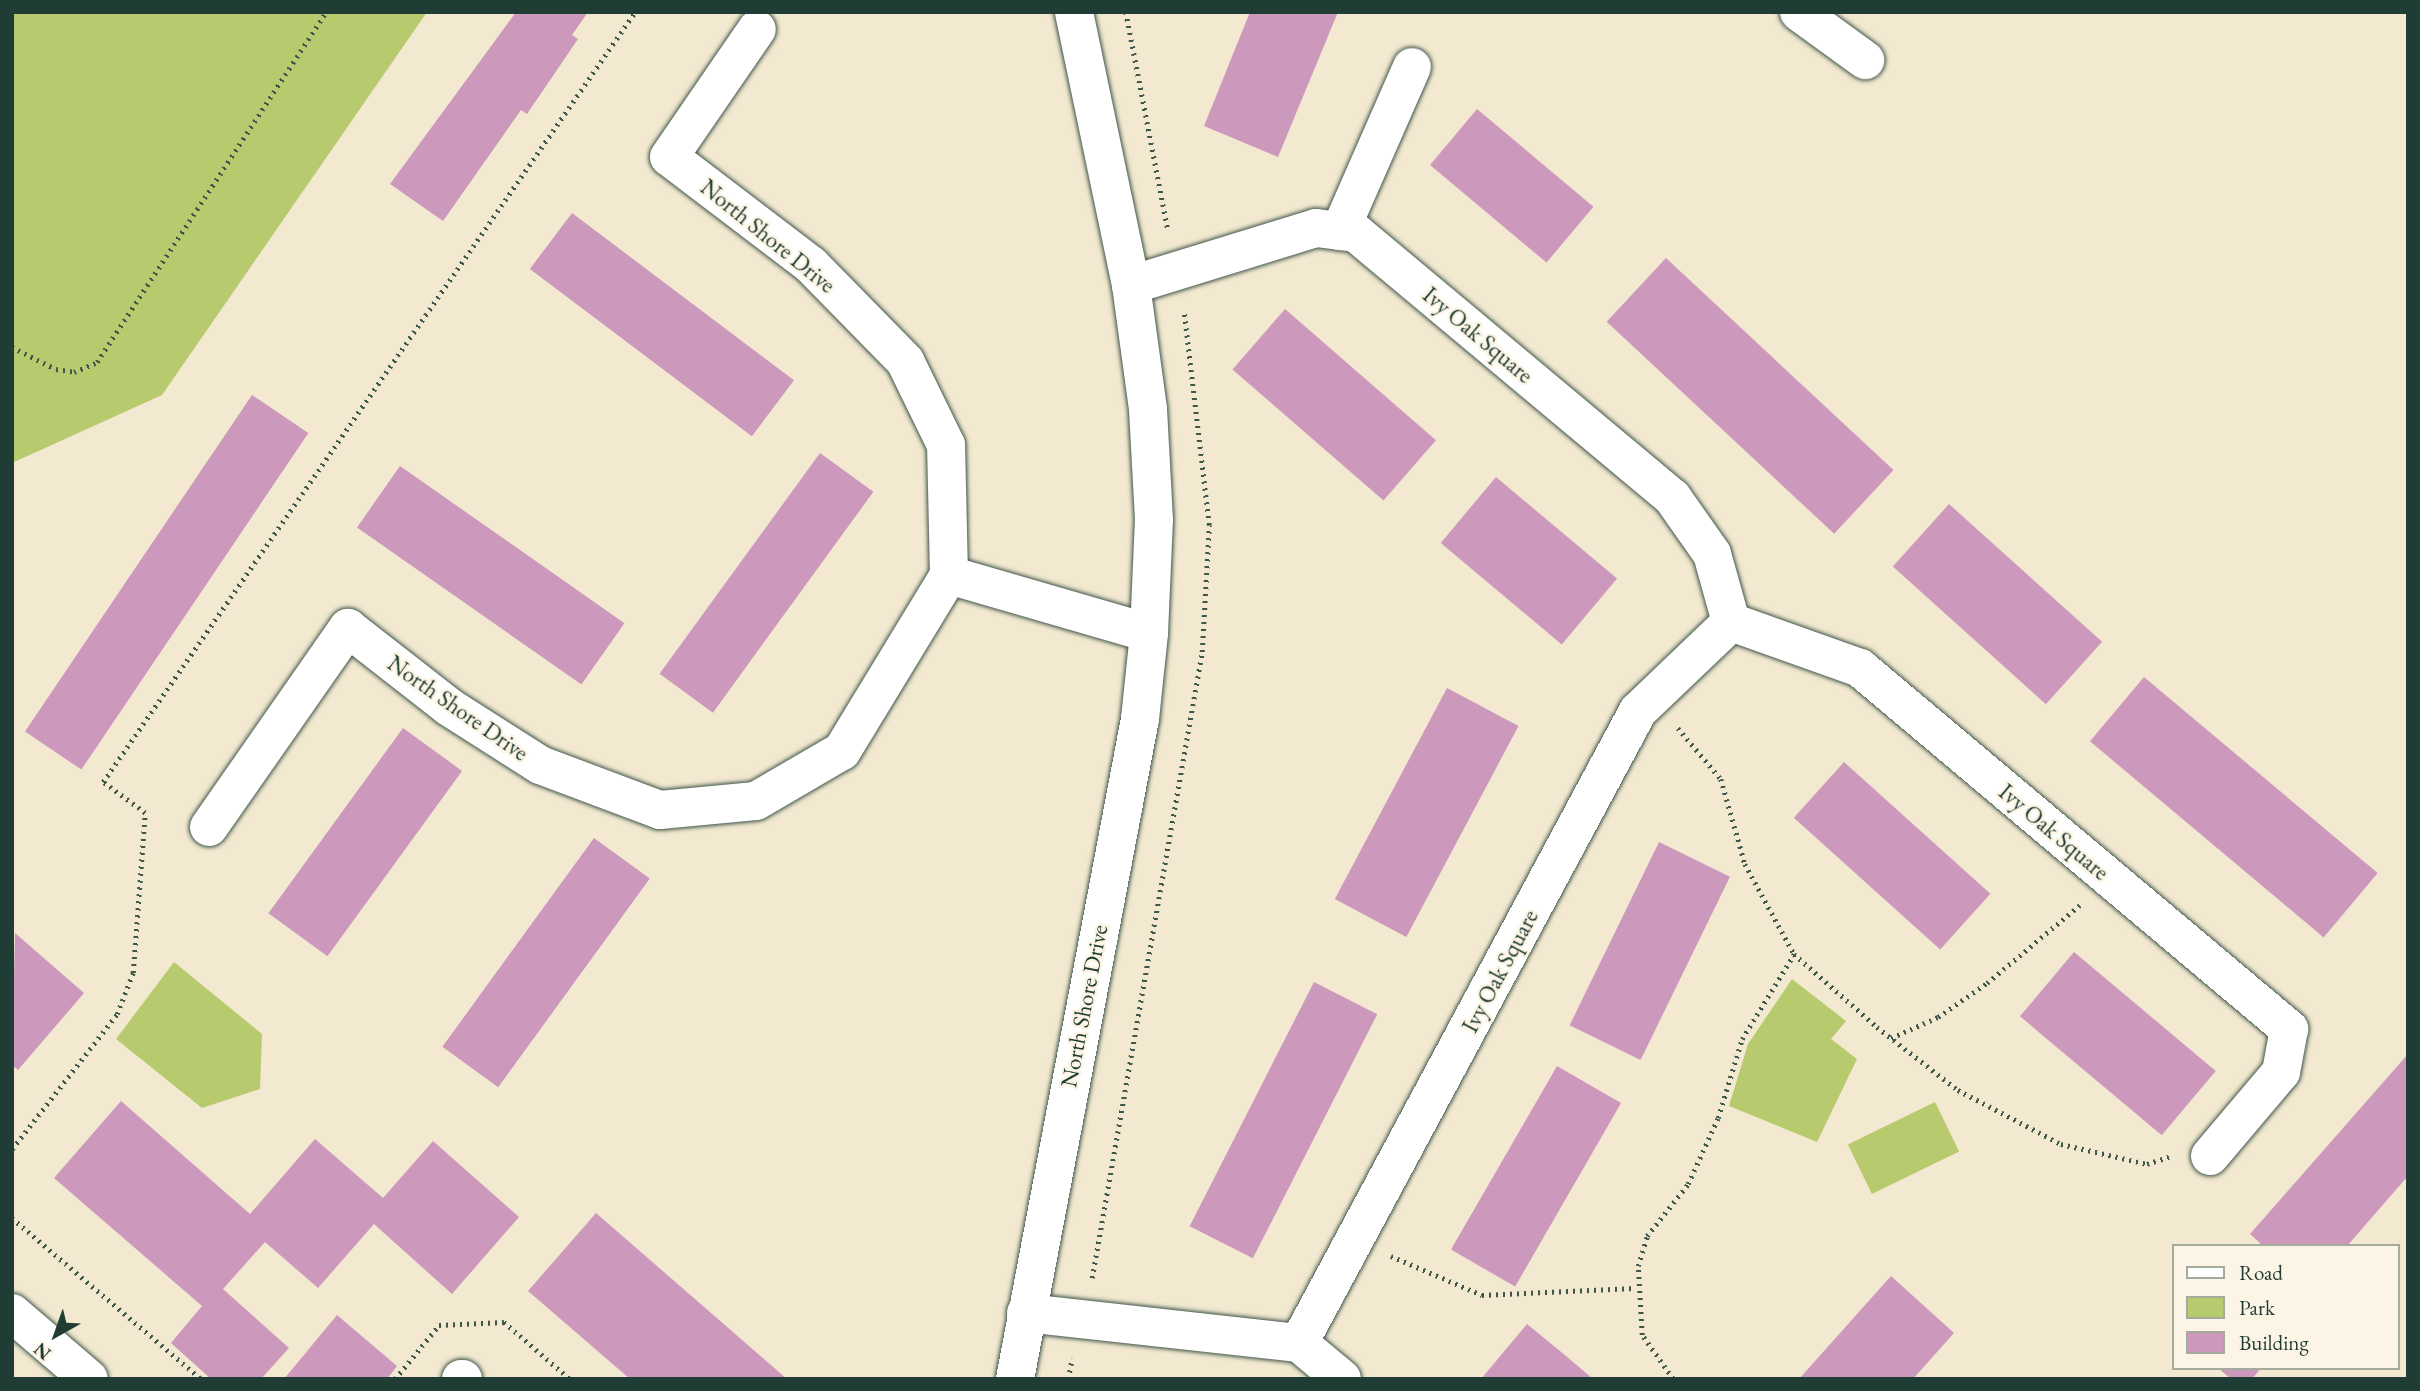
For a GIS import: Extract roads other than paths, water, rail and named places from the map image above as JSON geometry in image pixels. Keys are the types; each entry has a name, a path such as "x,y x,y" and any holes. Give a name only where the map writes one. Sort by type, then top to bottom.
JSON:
{"street":[{"name":"North Shore Drive","path":"1015,1379 1140,719 1149,633 1154,520 1131,285 1074,12"},
{"path":"1799,12 1865,60"},
{"name":"North Shore Drive","path":"209,827 348,628 449,707 540,765 660,810 757,801 842,751 949,575 946,445 905,361 811,265 669,157 757,29"},
{"path":"1340,231 1412,67"},
{"name":"Ivy Oak Square","path":"1131,285 1316,228 1356,233 1672,497 1712,554 1731,622"},
{"path":"949,575 1149,633"},
{"name":"Ivy Oak Square","path":"1299,1343 1638,711 1731,622"},
{"name":"Ivy Oak Square","path":"1731,622 1860,668 2289,1030 2281,1072 2217,1147"},
{"path":"1026,1313 1299,1343 1342,1379"},
{"path":"12,1314 89,1379"}]}
